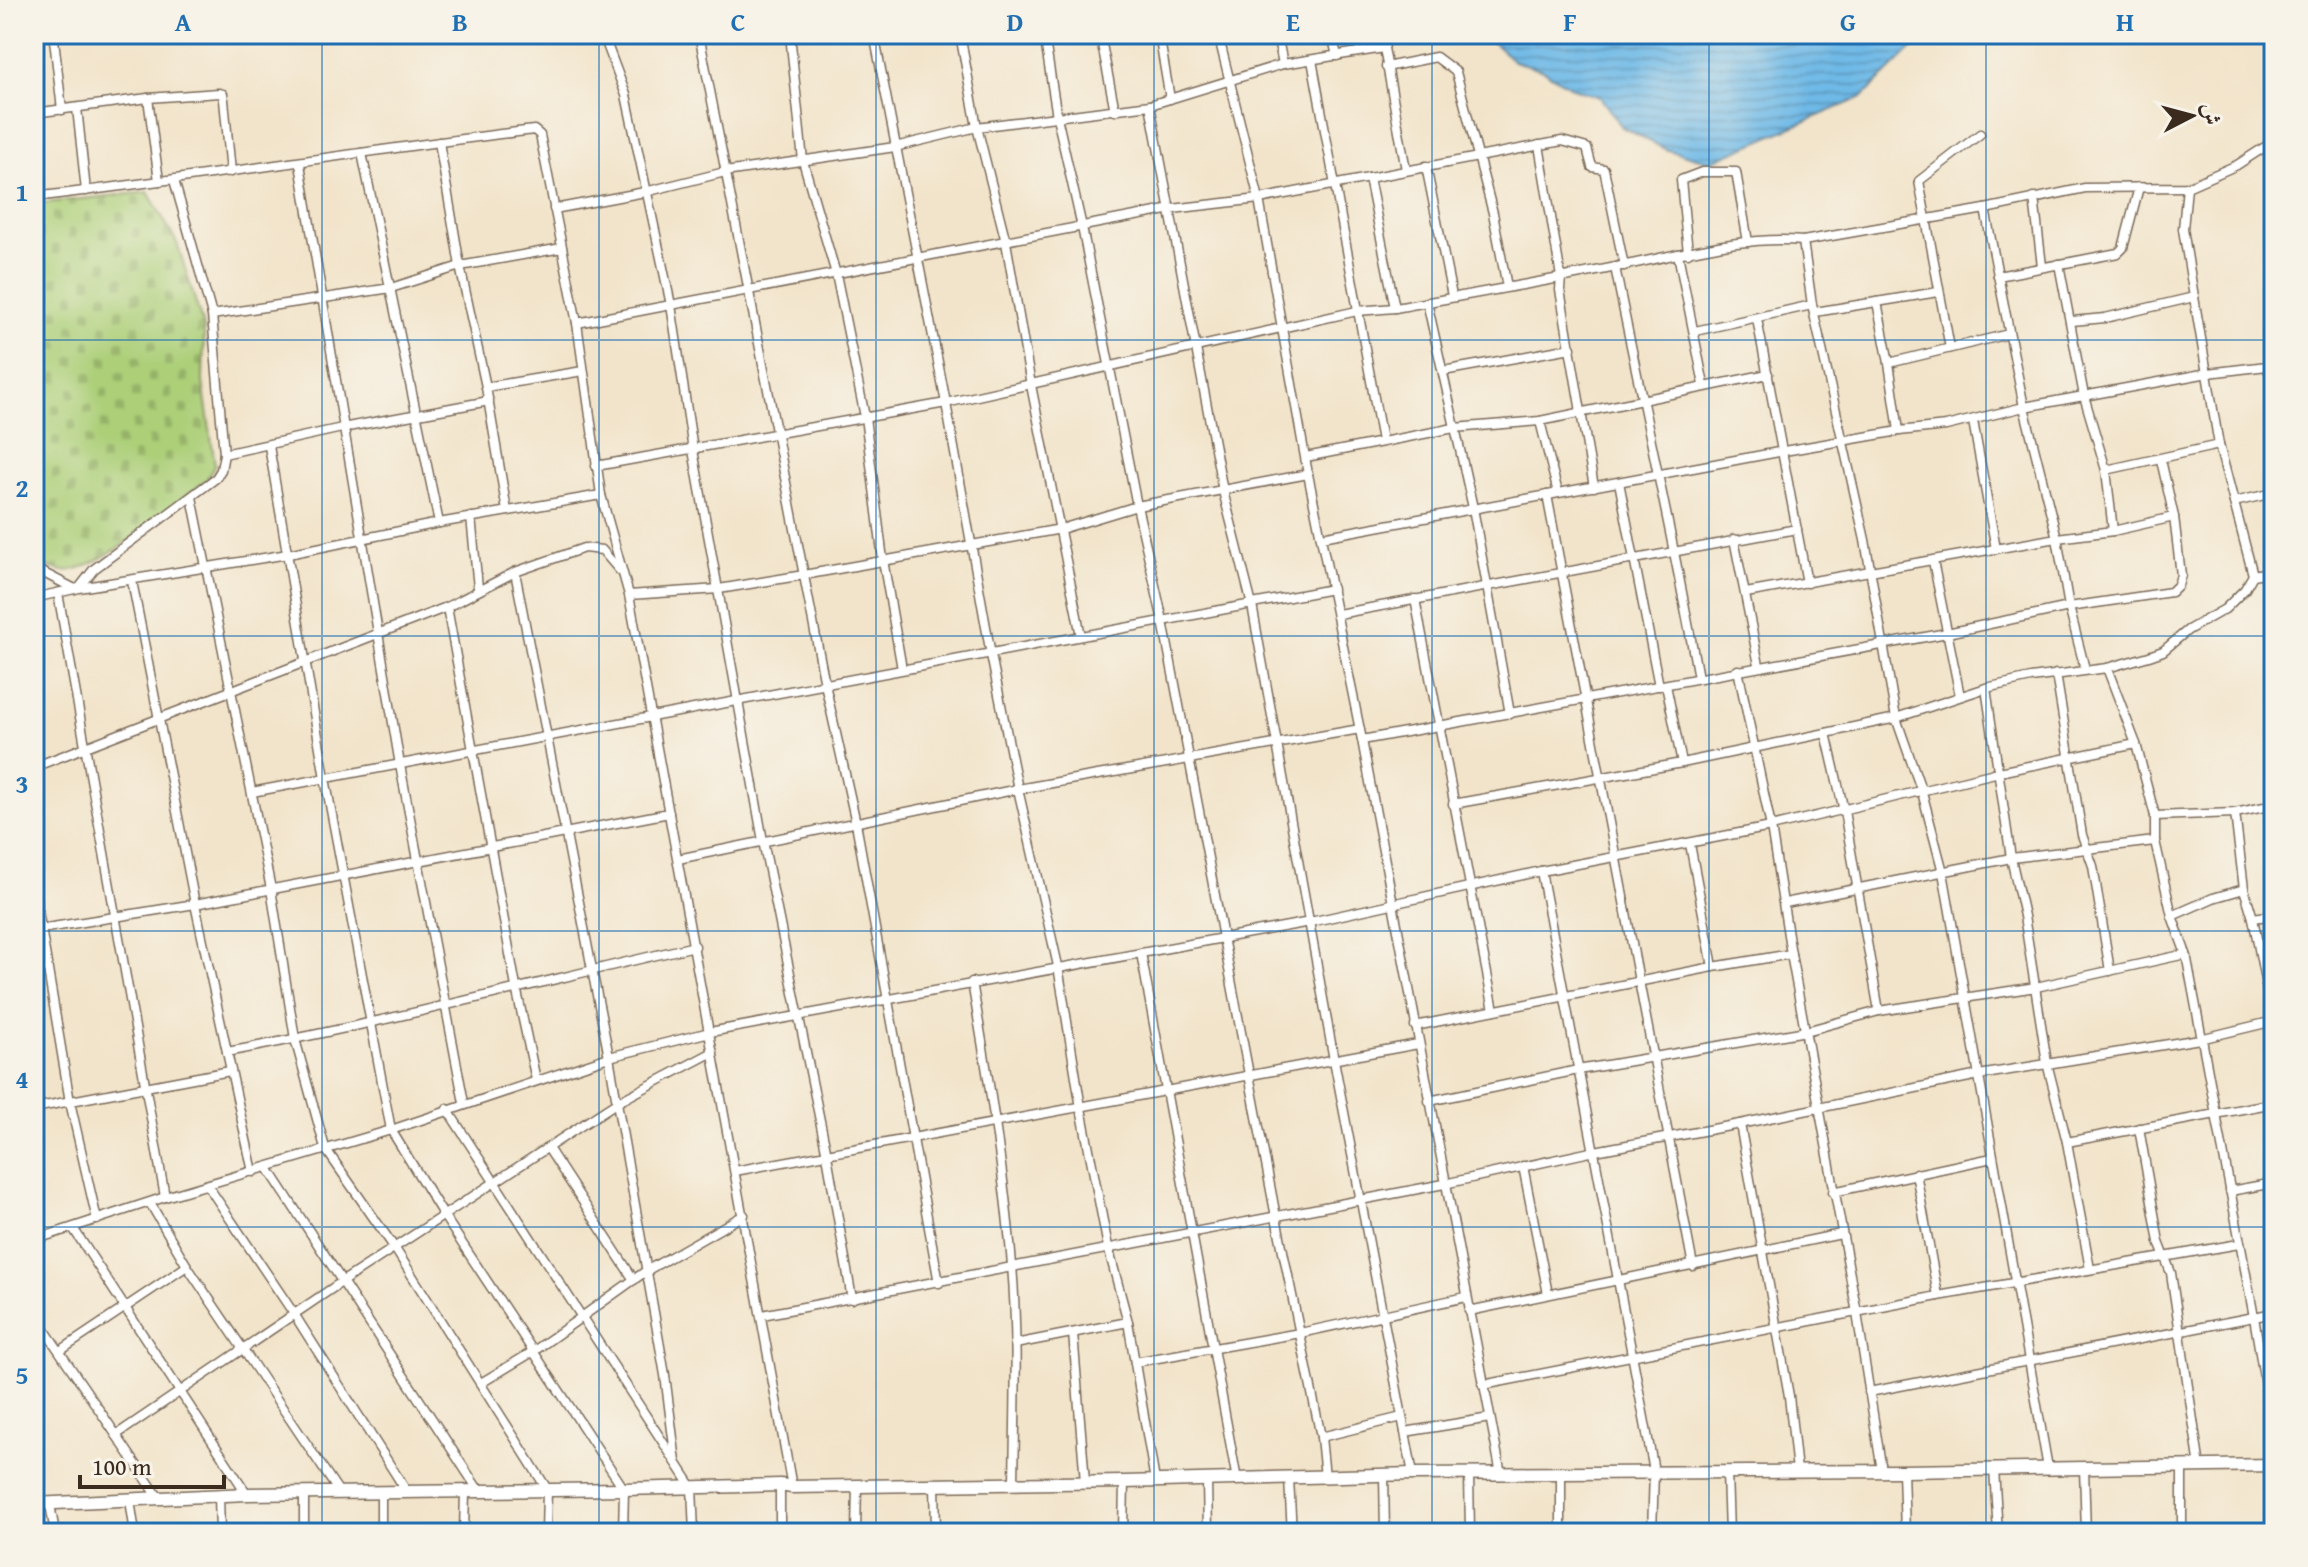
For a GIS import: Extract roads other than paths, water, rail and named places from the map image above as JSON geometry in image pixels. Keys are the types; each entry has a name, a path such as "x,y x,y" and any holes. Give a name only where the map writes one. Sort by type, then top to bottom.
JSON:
{"street":[{"path":"34,36 48,34 54,39 62,110"},
{"path":"603,34 626,95 671,305 693,450 763,841 827,1155 852,1299"},
{"path":"699,34 825,684 856,823 939,1283"},
{"path":"790,34 803,161 836,274 865,417 883,560 902,669"},
{"path":"874,34 946,403 991,655 1058,966 1108,1247 1128,1322 1155,1481"},
{"path":"960,34 977,127 1006,242 1081,636"},
{"path":"1044,34 1057,117 1163,621 1321,1437 1325,1477"},
{"path":"1100,34 1115,111"},
{"path":"1159,34 1170,99"},
{"path":"1218,34 1259,199 1308,474 1338,614 1501,1474"},
{"path":"1277,34 1283,64"},
{"path":"1332,34 1337,56"},
{"path":"1389,34 1384,48 1386,67 1406,170"},
{"path":"554,209 645,192 725,172 895,147 977,127 1150,105 1283,64 1384,48"},
{"path":"1386,67 1436,57 1456,72 1479,156 1507,287"},
{"path":"1312,60 1382,441"},
{"path":"34,113 148,98 223,94 231,172"},
{"path":"148,98 159,181"},
{"path":"1150,105 1223,491 1252,605 1413,1474"},
{"path":"77,108 86,191"},
{"path":"34,197 537,131 577,323 601,495 629,595 762,1315 786,1486 780,1533"},
{"path":"1950,348 1919,181 1980,134"},
{"path":"577,323 919,260 1172,209 1259,199 1562,141 1587,148 1592,167 1604,169 1641,400 1676,551 1698,678"},
{"path":"596,466 946,403 1357,311 1395,308 1748,242 1803,241 2085,188 2187,187 2237,165 2274,141"},
{"path":"439,142 507,511"},
{"path":"1539,145 1594,487"},
{"path":"362,153 439,523"},
{"path":"300,164 400,765 464,1103"},
{"path":"1426,166 1452,296"},
{"path":"1704,385 1683,254 1681,180 1702,172 1736,172 1748,242"},
{"path":"1369,178 1395,308"},
{"path":"77,588 94,569 192,497 216,478 221,470 224,454 212,315 174,180"},
{"path":"1998,276 2118,253 2123,248 2139,187"},
{"path":"1453,804 1755,748 1896,718 1986,688 2085,669 2107,668 2163,651 2188,630 2225,609 2245,589 2253,575 2219,445 2183,229 2187,187"},
{"path":"2034,198 2042,266"},
{"path":"1985,209 2024,407 2057,538 2069,607 2085,669"},
{"path":"1803,241 1813,309 1844,441 1896,718 1922,792 1943,872 2048,1468"},
{"path":"212,315 391,288 460,266 562,248"},
{"path":"2059,264 2084,396 2106,470 2113,531"},
{"path":"1695,331 1813,309 1938,292"},
{"path":"2072,321 2105,318 2194,297"},
{"path":"1427,302 1473,508 1510,714"},
{"path":"1877,302 1899,431"},
{"path":"1757,319 1807,583"},
{"path":"1889,363 2009,334"},
{"path":"1443,371 1571,348"},
{"path":"1322,537 1658,473 1973,421 2024,407 2208,373 2267,366 2274,386"},
{"path":"486,387 583,371"},
{"path":"1306,457 1454,428 1540,421 1768,374"},
{"path":"224,454 489,401"},
{"path":"1540,421 1558,493"},
{"path":"1973,421 1996,549"},
{"path":"2106,470 2219,445"},
{"path":"269,446 325,778 391,1130 624,1489 623,1533"},
{"path":"1362,740 1947,633 2069,607 2171,592 2181,575 2174,517 2161,460"},
{"path":"629,595 719,589 804,575 1061,529 1137,506 1308,474"},
{"path":"1619,482 1682,763"},
{"path":"2234,502 2274,493"},
{"path":"34,598 601,495"},
{"path":"1547,495 1693,1266"},
{"path":"192,497 271,889 295,1039 325,1148 394,1247 547,1489 546,1533"},
{"path":"471,517 478,588"},
{"path":"1746,593 2057,538 2113,531 2174,517"},
{"path":"1338,614 1797,529"},
{"path":"1734,539 1759,665"},
{"path":"34,767 447,607 478,588 515,572 584,548 602,550 623,575"},
{"path":"1933,561 1960,696"},
{"path":"34,568 77,588"},
{"path":"2253,575 2274,571"},
{"path":"515,572 609,1057 665,1375 676,1462"},
{"path":"132,581 195,904 253,1172"},
{"path":"252,792 1332,589"},
{"path":"58,593 165,1197"},
{"path":"1415,599 1494,1010"},
{"path":"447,607 516,987 536,1080"},
{"path":"2107,668 2136,744 2155,816 2155,841 2172,916 2186,954 2239,1244 2270,1392 2274,1438"},
{"path":"1738,670 1785,903 1791,954 1857,1313 1882,1471"},
{"path":"2056,674 2082,835 2088,848 2110,971"},
{"path":"1986,688 2011,858 2047,1063 2067,1142 2090,1269"},
{"path":"678,859 1018,789 1360,729"},
{"path":"1826,733 1844,811 1879,1011"},
{"path":"34,1240 165,1197 391,1130 464,1103 609,1057 710,1032 1310,922 1541,871 1771,827 1999,772 2136,744"},
{"path":"2155,816 2235,813 2274,805"},
{"path":"38,930 195,904 669,813"},
{"path":"762,1315 1444,1184 1979,1075 2200,1039 2273,1021 2253,918 2244,889 2235,813"},
{"path":"1785,903 2011,858 2155,841"},
{"path":"1690,844 1713,967"},
{"path":"1541,871 1654,1471 1652,1533"},
{"path":"34,886 38,930 70,1102 97,1220"},
{"path":"2172,916 2213,898 2244,889"},
{"path":"2253,918 2274,915"},
{"path":"227,1052 370,1024 695,946"},
{"path":"1141,953 1237,1480"},
{"path":"1415,1026 1791,954"},
{"path":"1429,1101 1578,1070 1806,1031 1879,1011 2036,987 2186,954"},
{"path":"972,982 996,1123 1012,1266 1014,1484"},
{"path":"735,1171 1418,1044"},
{"path":"116,1435 394,1247 616,1103 713,1052"},
{"path":"34,1108 230,1071"},
{"path":"2067,1142 2274,1103"},
{"path":"447,1109 692,1487 694,1533"},
{"path":"1740,1124 1789,1396 1797,1471"},
{"path":"2139,1128 2159,1242 2171,1273 2200,1467"},
{"path":"548,1148 634,1280"},
{"path":"1833,1192 1992,1158"},
{"path":"1523,1166 1548,1294"},
{"path":"268,1168 479,1491"},
{"path":"1916,1173 1938,1296"},
{"path":"2230,1191 2274,1183"},
{"path":"208,1186 407,1492"},
{"path":"150,1203 187,1266 339,1492"},
{"path":"481,1383 534,1351 646,1271 744,1215"},
{"path":"73,1228 247,1494"},
{"path":"1469,1311 1841,1234"},
{"path":"1483,1385 1938,1296 2239,1244"},
{"path":"60,1351 187,1266"},
{"path":"1135,1362 1300,1333 1466,1297"},
{"path":"1869,1392 2274,1313"},
{"path":"35,1316 159,1498"},
{"path":"1015,1344 1128,1322"},
{"path":"1073,1333 1085,1482"},
{"path":"1321,1437 1402,1417"},
{"path":"1405,1432 1490,1418"},
{"path":"34,1504 339,1492 1207,1481 1413,1474 2274,1465"},
{"path":"2182,1467 2182,1533"},
{"path":"2084,1468 2086,1533"},
{"path":"1994,1469 1998,1533"},
{"path":"1903,1471 1905,1533"},
{"path":"1561,1472 1561,1533"},
{"path":"1727,1472 1729,1533"},
{"path":"1469,1474 1470,1533"},
{"path":"1384,1475 1385,1533"},
{"path":"1289,1479 1292,1533"},
{"path":"1207,1481 1208,1533"},
{"path":"1123,1533 1124,1482"},
{"path":"935,1484 936,1533"},
{"path":"856,1533 857,1485"},
{"path":"464,1533 465,1491"},
{"path":"304,1493 304,1533"},
{"path":"381,1493 381,1533"},
{"path":"219,1495 220,1533"},
{"path":"130,1500 135,1533"},
{"path":"50,1504 55,1533"}],"water":[{"path":"1484,34 1927,34 1863,97 1710,162 1665,149 1622,127 1600,97 1573,88 1541,69 1514,61"}]}
